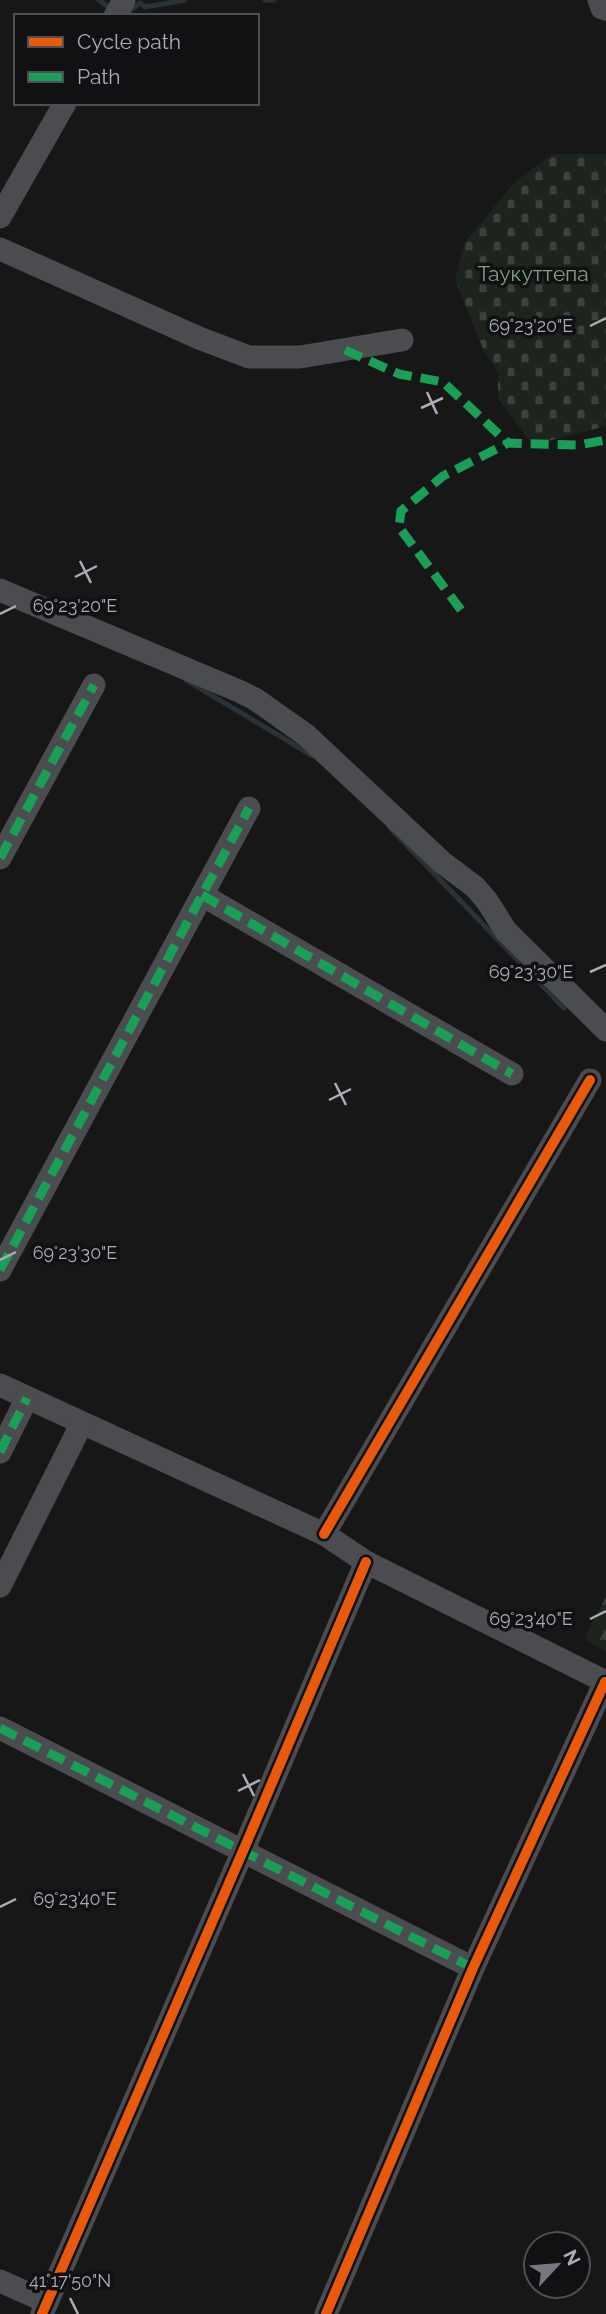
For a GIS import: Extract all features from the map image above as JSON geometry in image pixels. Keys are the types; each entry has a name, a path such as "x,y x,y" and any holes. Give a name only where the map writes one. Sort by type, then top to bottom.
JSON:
{"street":[{"path":"599,0 602,8 606,9"},
{"path":"0,217 64,105"},
{"path":"0,249 199,338 249,357 300,357 402,340"},
{"path":"0,590 241,692 306,735 443,863 475,887 506,931 606,1030"},
{"path":"0,858 94,685"},
{"path":"0,1270 249,808"},
{"path":"202,895 512,1074"},
{"path":"324,1534 590,1080"},
{"path":"0,1385 324,1534 366,1562 606,1682 473,1968 326,2314"},
{"path":"0,1452 27,1398"},
{"path":"0,1586 82,1423"},
{"path":"0,2281 45,2308 366,1562"},
{"path":"0,1728 473,1968"}],"green space":[{"name":"Таукуттепа","path":"552,154 606,154 606,426 533,445 498,399 498,372 484,351 455,280 465,242 515,182"},
{"path":"606,1597 606,1652 584,1638"}],"waterway":[{"path":"99,0 110,8"},
{"path":"127,13 140,3 145,7 185,0"},
{"path":"265,0 274,0"},
{"path":"186,680 313,756"},
{"path":"389,827 564,1008"}],"marked path":[{"path":"345,350 399,374 443,382 508,443"},
{"path":"461,610 399,527 401,511 443,476 508,443 578,445 606,440"},
{"path":"0,858 94,685"},
{"path":"0,1270 249,808"},
{"path":"202,895 512,1074"},
{"path":"0,1452 27,1398"},
{"path":"0,1728 473,1968"}],"cycle path":[{"path":"324,1534 590,1080"},
{"path":"42,2314 366,1562"},
{"path":"326,2314 473,1968 605,1682"}]}
